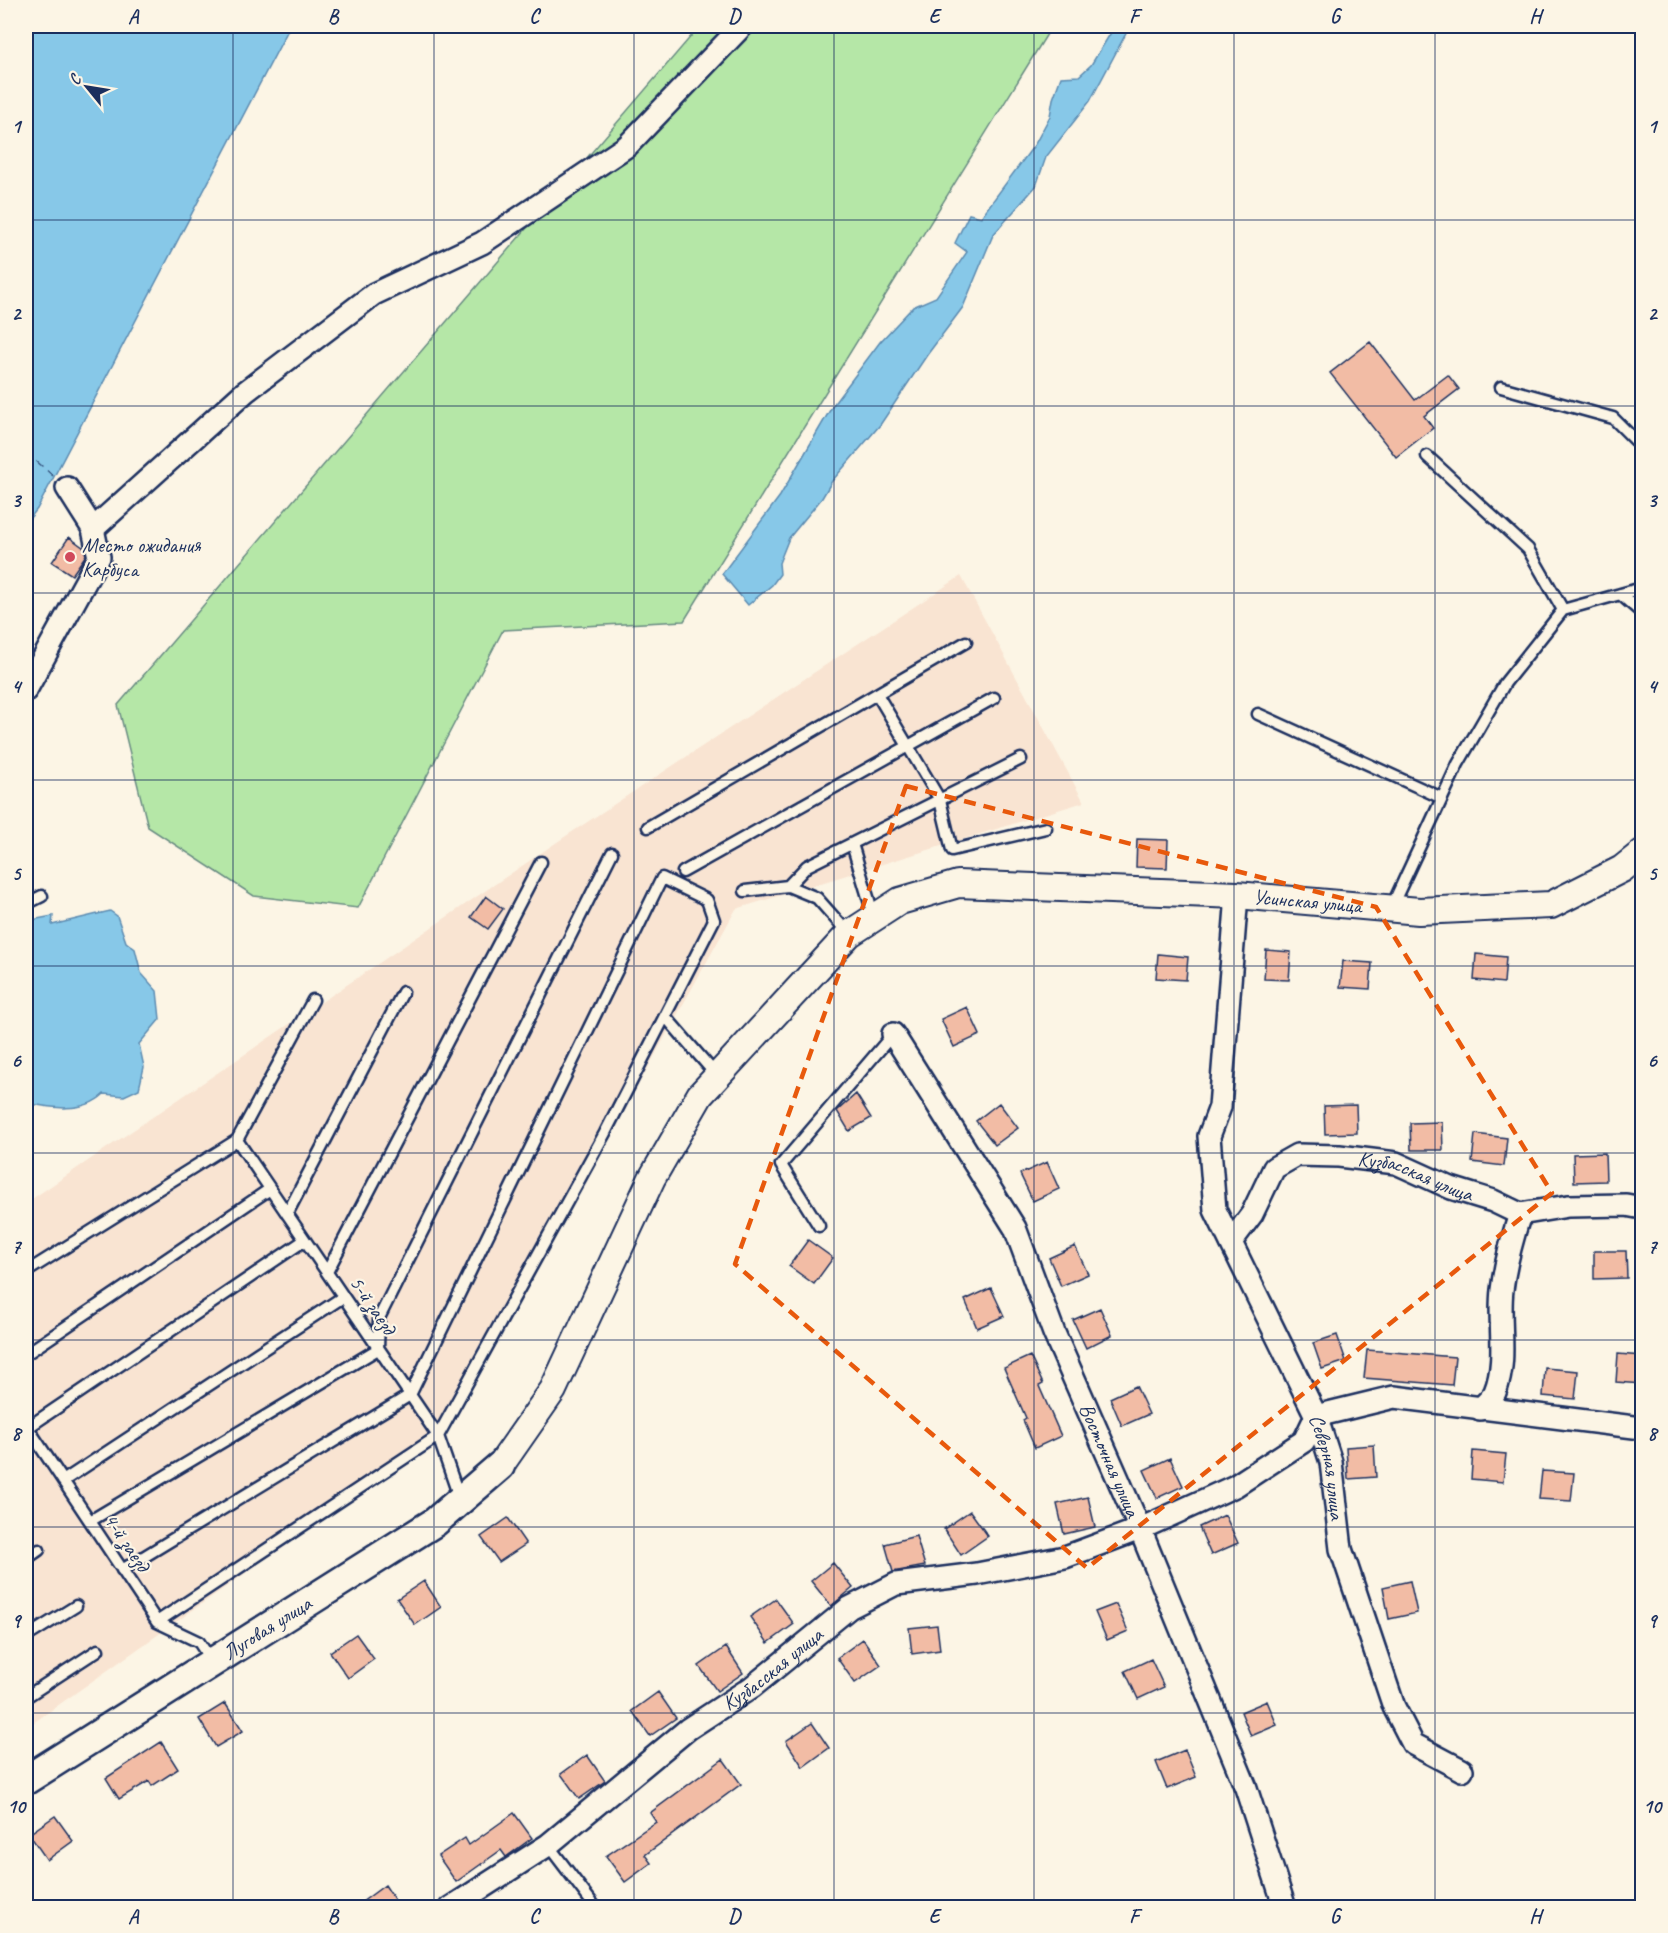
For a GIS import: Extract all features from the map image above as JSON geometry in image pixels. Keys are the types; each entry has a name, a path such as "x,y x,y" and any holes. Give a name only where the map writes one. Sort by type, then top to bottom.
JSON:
{"main road":[{"name":"Луговая улица","path":"26,1780 435,1522 500,1466"}],"street":[{"path":"93,529 245,392 374,294 482,243 627,146 742,26"},
{"path":"26,690 99,557 93,529 67,488"},
{"name":"Усинская улица","path":"500,1466 553,1390 652,1178 700,1095 849,934 900,901 958,884 1237,895 1419,911 1551,905 1622,869 1642,853"},
{"path":"1237,895 1220,1107 1209,1136 1215,1210 1316,1416"},
{"name":"Восточная улица","path":"893,1034 1015,1228 1054,1333 1140,1530 1246,1788 1285,1908"},
{"name":"Кузбасская улица","path":"1231,1242 1252,1214 1274,1168 1297,1155 1339,1156 1395,1162 1450,1188 1493,1201 1520,1214"},
{"path":"1480,1409 1495,1393 1500,1373 1502,1293 1508,1253 1520,1214 1568,1206 1626,1205 1642,1208"},
{"name":"Северная улица","path":"1462,1770 1413,1744 1394,1707 1341,1549 1331,1462 1316,1416 1394,1397 1642,1428"},
{"name":"Кузбасская улица","path":"450,1908 548,1845 688,1729 752,1687 849,1608 896,1584 977,1574 1065,1557 1140,1530 1235,1486 1304,1441 1316,1416"}],"lane":[{"path":"1501,387 1613,418 1642,447"},
{"path":"1426,456 1528,549 1563,610"},
{"path":"1391,908 1458,764 1505,683 1563,610 1642,588"},
{"path":"1620,594 1642,613"},
{"path":"648,827 966,642"},
{"path":"877,694 940,800 952,850 1046,828"},
{"path":"683,872 994,698"},
{"path":"1257,714 1442,798"},
{"path":"788,886 807,866 1021,759"},
{"path":"852,843 874,918"},
{"path":"90,1521 378,1348 379,1318 612,853"},
{"path":"327,1272 540,862"},
{"path":"123,1570 410,1395 662,878 707,900 714,920 605,1132 438,1436 157,1622"},
{"path":"745,891 788,886 817,898 849,934"},
{"path":"26,903 42,896"},
{"path":"287,1214 404,992"},
{"path":"26,1272 237,1140 313,1000"},
{"path":"664,1016 717,1076"},
{"path":"819,1226 781,1165 893,1034"},
{"name":"5-й заезд","path":"237,1140 438,1436 460,1500"},
{"path":"26,1354 270,1189"},
{"path":"26,1427 305,1240"},
{"path":"63,1481 343,1297"},
{"name":"4-й заезд","path":"26,1427 157,1622"},
{"path":"26,1559 39,1550"},
{"path":"26,1637 76,1606"},
{"path":"157,1622 199,1642 213,1662"},
{"path":"26,1697 98,1650"},
{"path":"548,1845 596,1908"}],"highlighted area":[{"path":"906,786 1376,907 1552,1193 1087,1568 735,1264"}],"shaded area":[{"path":"961,576 1084,802 736,909 446,1431 26,1728 26,1203 563,838"}],"green space":[{"path":"705,26 1052,26 684,621 503,630 358,908 254,896 148,827 118,705 693,34"}],"water":[{"path":"26,26 290,26 37,509 26,523"},
{"path":"1115,26 1130,26 1090,101 1046,157 1036,186 993,235 963,307 927,355 880,425 832,481 822,498 789,538 779,563 780,574 772,585 748,605 722,574 780,496 833,405 880,342 913,307 936,297 967,252 955,243 969,214 981,217 1035,144 1050,116 1061,77 1079,76 1091,65"},
{"path":"110,911 117,916 126,942 135,949 141,973 157,991 160,1019 139,1044 144,1067 139,1089 124,1096 104,1094 87,1105 77,1107 57,1108 26,1103 26,921 53,916 52,925"}],"building":[{"path":"1370,342 1415,400 1448,375 1459,389 1424,416 1433,428 1396,457 1330,373"},
{"name":"Место ожидания Карбуса","path":"69,537 84,548 86,555 72,575 52,562"},
{"path":"1137,839 1168,840 1167,868 1136,867"},
{"path":"486,896 503,909 488,929 471,917"},
{"path":"1266,950 1291,952 1289,980 1264,979"},
{"path":"1158,954 1188,957 1186,980 1156,978"},
{"path":"1476,954 1506,957 1504,983 1474,980"},
{"path":"1343,961 1372,963 1370,989 1340,987"},
{"path":"967,1007 980,1035 954,1047 941,1019"},
{"path":"856,1094 871,1118 849,1131 837,1111"},
{"path":"999,1103 1018,1128 995,1145 976,1121"},
{"path":"1356,1105 1357,1133 1325,1134 1324,1106"},
{"path":"1442,1122 1443,1150 1411,1150 1410,1123"},
{"path":"1475,1134 1507,1138 1504,1166 1472,1162"},
{"path":"1605,1153 1606,1181 1574,1182 1573,1154"},
{"path":"1047,1162 1059,1189 1033,1201 1020,1174"},
{"path":"808,1240 833,1258 814,1284 789,1266"},
{"path":"1075,1246 1088,1274 1061,1286 1049,1258"},
{"path":"1594,1251 1626,1251 1627,1278 1594,1279"},
{"path":"991,1288 1004,1316 977,1328 965,1300"},
{"path":"1100,1308 1112,1335 1086,1348 1073,1320"},
{"path":"1337,1335 1346,1361 1322,1369 1313,1343"},
{"path":"1367,1350 1455,1357 1452,1385 1364,1378"},
{"path":"1618,1354 1642,1356 1642,1384 1616,1382"},
{"path":"1030,1356 1043,1384 1039,1386 1061,1436 1035,1448 1023,1420 1026,1418 1004,1368"},
{"path":"1545,1368 1578,1371 1575,1399 1543,1396"},
{"path":"1136,1386 1149,1414 1122,1426 1110,1398"},
{"path":"1374,1445 1376,1477 1348,1479 1346,1447"},
{"path":"1473,1451 1506,1454 1503,1482 1471,1479"},
{"path":"1170,1458 1183,1486 1157,1498 1144,1470"},
{"path":"1542,1471 1574,1473 1571,1501 1539,1499"},
{"path":"1088,1497 1095,1527 1064,1534 1057,1504"},
{"path":"970,1511 988,1536 961,1555 944,1529"},
{"path":"1225,1515 1238,1543 1211,1555 1199,1527"},
{"path":"508,1518 526,1544 499,1562 481,1537"},
{"path":"916,1536 925,1566 893,1572 885,1544"},
{"path":"833,1563 853,1588 831,1606 811,1581"},
{"path":"424,1581 441,1607 415,1625 397,1599"},
{"path":"1410,1581 1417,1613 1389,1619 1383,1587"},
{"path":"776,1599 794,1624 768,1643 750,1617"},
{"path":"1116,1604 1128,1631 1107,1640 1095,1612"},
{"path":"937,1625 940,1650 912,1654 909,1628"},
{"path":"356,1634 374,1659 348,1678 330,1652"},
{"path":"863,1639 881,1665 855,1683 837,1658"},
{"path":"726,1647 743,1673 717,1691 699,1666"},
{"path":"1151,1659 1164,1687 1138,1699 1125,1671"},
{"path":"658,1692 676,1718 650,1736 632,1711"},
{"path":"1267,1701 1277,1725 1251,1736 1241,1712"},
{"path":"225,1703 243,1731 216,1747 199,1719"},
{"path":"812,1723 829,1748 803,1767 786,1741"},
{"path":"161,1742 178,1769 152,1786 149,1781 119,1799 106,1778"},
{"path":"1185,1750 1196,1777 1167,1789 1156,1762"},
{"path":"587,1755 605,1781 579,1799 561,1774"},
{"path":"723,1759 741,1784 645,1855 651,1863 625,1882 606,1856 656,1822 650,1813"},
{"path":"514,1813 532,1838 506,1857 501,1850 456,1882 438,1856 465,1838 469,1845"},
{"path":"55,1816 73,1841 47,1860 29,1834"},
{"path":"385,1885 400,1908 354,1908"}],"ferry route":[{"path":"26,452 60,482"}],"place":[{"name":"Место ожидания Карбуса","path":"70,557"}]}
